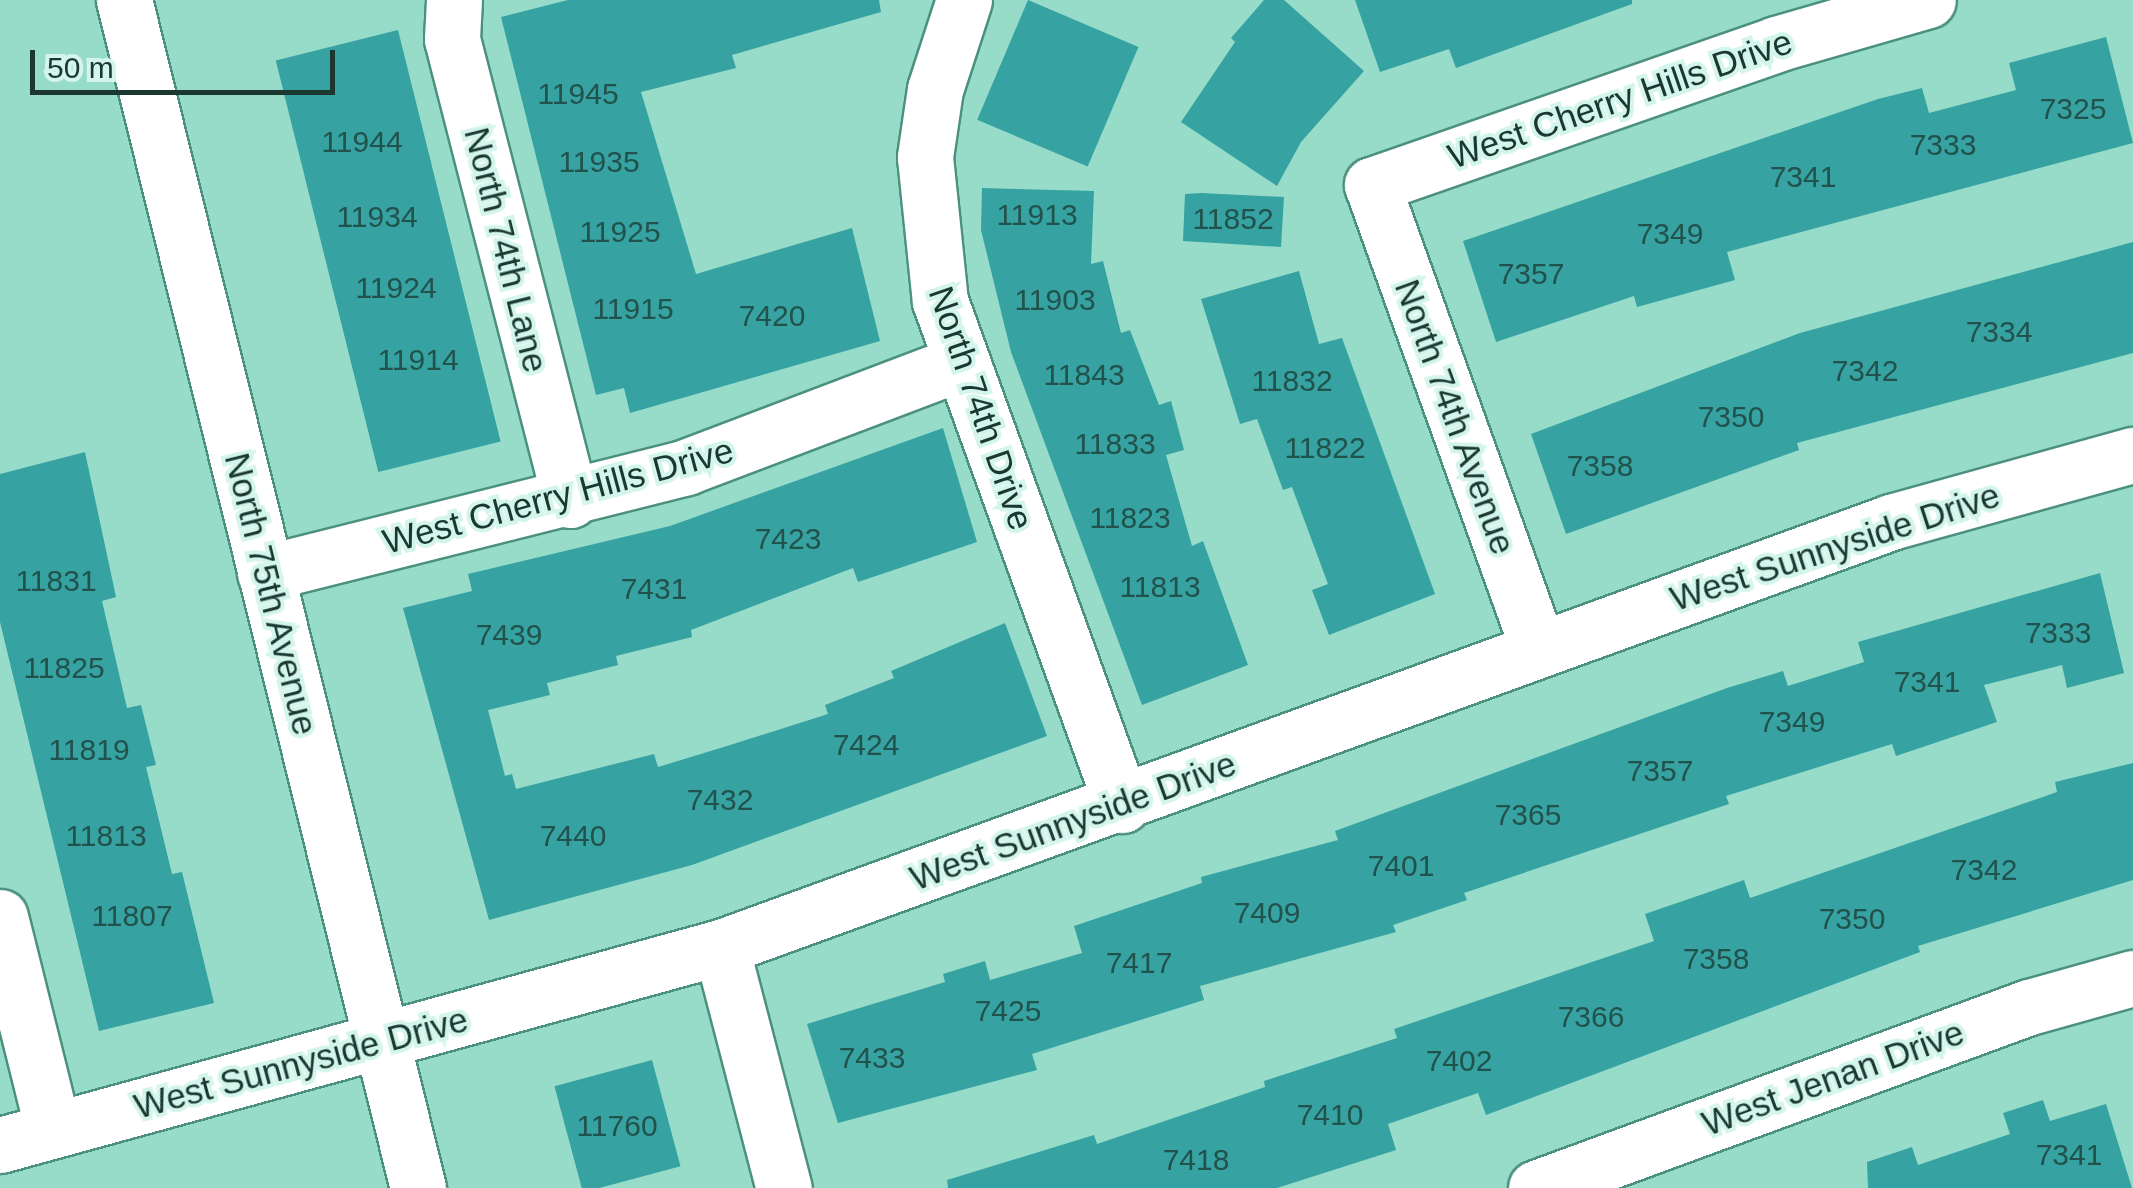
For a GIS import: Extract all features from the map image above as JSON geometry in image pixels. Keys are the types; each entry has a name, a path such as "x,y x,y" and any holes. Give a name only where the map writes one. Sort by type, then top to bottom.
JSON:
{"street":[{"name":"North 75th Avenue","path":"124,0 418,1188"},
{"name":"North 74th Lane","path":"454,0 452,39 570,500"},
{"name":"North 74th Drive","path":"964,0 934,89 924,186 940,300 1122,805"},
{"name":"West Cherry Hills Drive","path":"1372,185 1776,44 1928,0"},
{"name":"North 74th Avenue","path":"1372,185 1538,648"},
{"name":"West Cherry Hills Drive","path":"265,573 570,500 686,467 960,362"},
{"name":"West Sunnyside Drive","path":"0,1145 721,947 1122,805 1538,648 1891,522 2133,454"},
{"path":"0,917 53,1130"},
{"path":"721,947 784,1188"},
{"name":"West Jenan Drive","path":"1536,1188 2029,1007 2133,978"}],"building":[{"path":"568,0 879,0 881,12 732,55 736,68 641,92 696,274 852,228 880,341 630,413 624,388 596,395 501,17"},
{"path":"1028,0 1138,47 1088,167 977,120"},
{"path":"1264,0 1284,0 1364,71 1301,142 1277,186 1181,122 1235,42 1231,38"},
{"path":"1355,0 1632,0 1632,4 1456,68 1449,49 1380,72"},
{"path":"398,30 501,441 378,472 276,60"},
{"path":"2106,37 2133,143 1727,252 1735,280 1637,307 1634,296 1496,342 1463,241 1878,99 1922,88 1929,113 2016,90 2009,63"},
{"path":"982,188 1094,191 1091,264 1103,261 1121,333 1130,330 1159,405 1171,401 1184,450 1166,455 1192,546 1203,541 1248,665 1142,705 1011,352 981,230"},
{"path":"1185,194 1284,197 1281,247 1183,241"},
{"path":"2133,242 2133,353 1797,443 1799,450 1566,534 1531,434 1800,333"},
{"path":"1299,271 1319,344 1342,338 1435,594 1329,635 1312,590 1328,584 1292,487 1283,490 1257,419 1240,424 1201,299"},
{"path":"943,428 977,542 858,582 853,568 691,630 692,637 616,656 618,665 547,683 550,695 488,710 505,776 512,774 516,789 654,754 658,767 727,746 828,714 825,705 894,678 891,671 1005,623 1047,736 692,865 489,920 403,608 472,591 468,574 670,526"},
{"path":"85,452 116,597 102,601 127,708 141,705 156,765 146,767 172,874 182,872 214,1003 99,1031 0,622 0,474"},
{"path":"2100,573 2124,673 2067,688 2062,665 1984,685 1997,722 1896,756 1892,744 1726,796 1729,804 1464,893 1467,900 1393,925 1396,932 1200,986 1204,1000 1032,1054 1037,1070 838,1123 807,1024 945,982 943,974 985,961 990,980 1082,953 1074,926 1202,883 1201,877 1338,840 1335,831 1727,688 1783,671 1788,686 1864,662 1858,642"},
{"path":"2133,763 2133,880 1918,946 1920,952 1486,1115 1478,1093 1388,1124 1396,1150 1277,1188 948,1188 947,1180 1094,1135 1097,1144 1265,1087 1264,1081 1397,1038 1394,1029 1654,941 1645,914 1744,880 1750,898 2057,792 2055,782"},
{"path":"652,1060 680,1166 599,1188 582,1188 554,1086"},
{"path":"2043,1100 2050,1121 2106,1104 2132,1188 1868,1188 1867,1162 1912,1147 1918,1165 2010,1134 2003,1113"}]}
